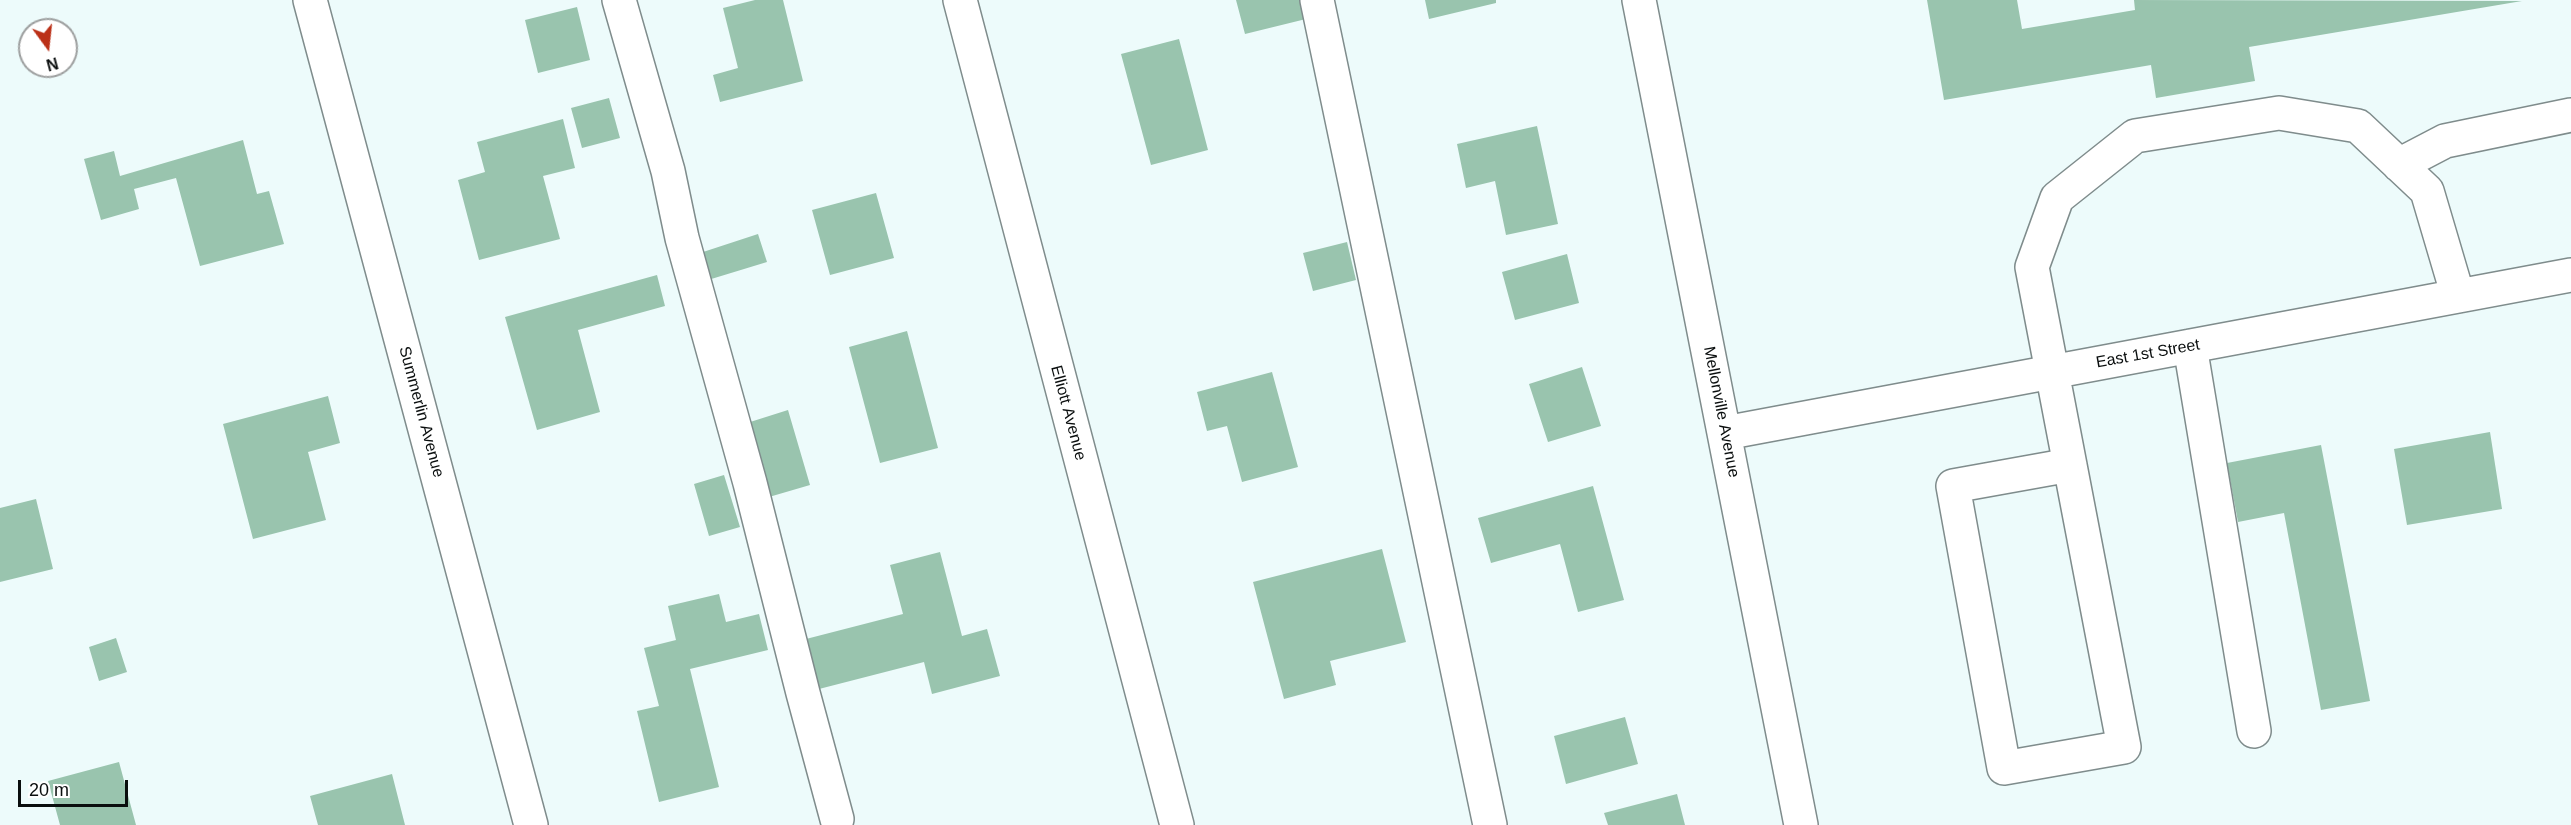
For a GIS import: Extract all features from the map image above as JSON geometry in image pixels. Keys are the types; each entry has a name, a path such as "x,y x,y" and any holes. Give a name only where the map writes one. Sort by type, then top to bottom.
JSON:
{"street":[{"name":"Summerlin Avenue","path":"310,0 531,825"},
{"path":"619,0 668,171 682,238 750,483 802,693 837,819"},
{"name":"Elliott Avenue","path":"960,0 1177,825"},
{"path":"1317,0 1490,825"},
{"name":"Mellonville Avenue","path":"1639,0 1801,825"},
{"path":"2070,465 1953,486 2004,768 2124,747 2070,465 2052,371 2032,267 2057,198 2135,136 2279,113 2358,126 2427,191 2458,296"},
{"path":"2399,165 2445,141 2571,115"},
{"name":"East 1st Street","path":"1725,433 2571,275"},
{"path":"2190,346 2254,731"}],"building":[{"path":"755,0 783,0 803,81 720,102 713,75 738,68 723,8"},
{"path":"1236,0 1301,0 1306,19 1245,34"},
{"path":"1425,0 1496,0 1496,3 1429,19"},
{"path":"1927,0 2017,0 2022,29 2135,10 2134,0 2522,1 2249,47 2255,81 2156,98 2151,65 1944,100"},
{"path":"577,7 590,60 538,73 525,20"},
{"path":"1179,39 1208,150 1151,165 1121,54"},
{"path":"609,98 620,138 582,148 571,108"},
{"path":"563,119 575,168 543,176 560,239 479,260 458,180 485,172 477,142"},
{"path":"1537,126 1558,224 1506,235 1495,181 1466,188 1457,144"},
{"path":"243,140 257,194 269,191 284,244 200,266 176,178 134,189 139,209 101,220 84,159 114,151 120,176"},
{"path":"876,193 894,258 830,275 812,210"},
{"path":"758,234 767,262 708,280 700,253"},
{"path":"1347,242 1356,280 1313,291 1303,253"},
{"path":"1567,254 1579,303 1515,320 1502,272"},
{"path":"657,275 665,306 578,330 600,412 537,430 505,317"},
{"path":"907,331 938,448 880,463 849,347"},
{"path":"1582,367 1601,426 1548,442 1529,384"},
{"path":"1272,372 1298,467 1242,482 1227,426 1207,431 1197,392"},
{"path":"328,396 340,443 308,452 326,520 253,539 223,424"},
{"path":"788,410 810,485 769,497 747,423"},
{"path":"2490,432 2502,509 2407,525 2394,449"},
{"path":"2321,445 2370,701 2321,710 2284,513 2238,522 2227,463"},
{"path":"724,475 740,527 709,536 694,484"},
{"path":"1593,486 1624,600 1578,612 1560,544 1491,563 1478,518"},
{"path":"36,499 53,569 0,582 0,508"},
{"path":"1382,549 1406,642 1330,661 1336,685 1284,699 1253,582"},
{"path":"940,552 962,636 987,629 1000,676 932,694 924,662 819,689 806,639 903,614 890,565"},
{"path":"719,594 726,622 759,614 768,650 690,669 719,787 659,802 637,711 659,706 644,648 676,640 668,606"},
{"path":"116,638 127,672 99,681 89,647"},
{"path":"1625,717 1638,764 1566,784 1554,736"},
{"path":"119,762 136,825 60,825 48,781"},
{"path":"392,774 405,825 318,825 310,796"},
{"path":"1677,794 1685,825 1608,825 1604,813"}]}
